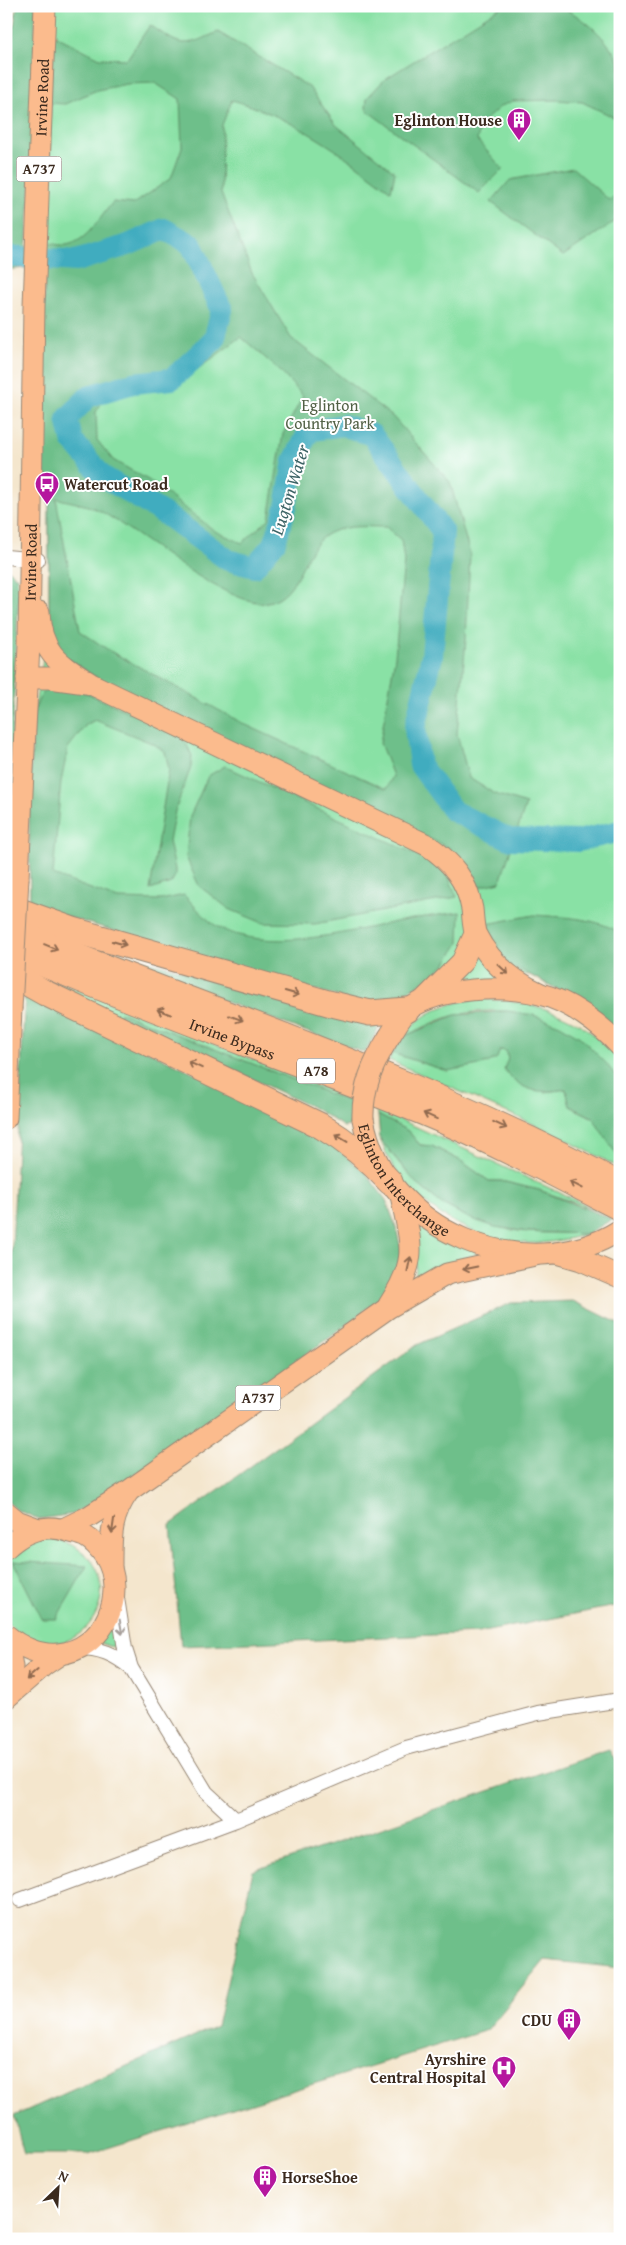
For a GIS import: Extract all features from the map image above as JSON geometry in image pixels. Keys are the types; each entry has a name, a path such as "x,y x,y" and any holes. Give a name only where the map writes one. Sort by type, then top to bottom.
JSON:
{"highway":[{"path":"6,906 73,930 328,1003 370,1013 415,1006"},
{"name":"Irvine Bypass","path":"6,928 429,1092 526,1137 620,1185"},
{"name":"Irvine Bypass","path":"6,948 71,976 424,1113 539,1166 620,1208"},
{"path":"6,971 45,993 321,1126 348,1142 369,1160 395,1188"}],"main road":[{"name":"Irvine Road","path":"6,1118 26,678 35,559 32,515 34,306 45,6"},
{"path":"35,559 40,627 47,648 61,664"},
{"path":"28,656 47,659 61,664 92,684 427,845 446,857 470,895 474,926 488,954 502,970 518,983 563,1003 586,1017 620,1046"},
{"path":"26,678 50,678 92,684"},
{"name":"Eglinton Interchange","path":"474,926 462,962 415,1006 389,1037 370,1071 362,1105 367,1139 395,1188 418,1214 456,1236 479,1245 545,1254 587,1246 620,1230"},
{"path":"415,1006 446,994 480,989 540,994"},
{"name":"A737","path":"388,1308 403,1284 411,1256 410,1243 395,1188"},
{"name":"A737","path":"63,1529 88,1517 130,1490 388,1308 447,1274 545,1254 581,1260 620,1277"},
{"name":"A737","path":"6,1698 44,1665 94,1638 106,1623 113,1605 113,1522 118,1506 130,1490"},
{"name":"A737","path":"6,1512 18,1521 36,1528 63,1529 87,1537 101,1550 113,1576"},
{"path":"6,1548 17,1538 36,1528"},
{"path":"7,1636 25,1648 42,1653 68,1651"},
{"path":"6,1689 12,1667 7,1636"}],"street":[{"path":"6,557 35,559"},
{"path":"113,1576 125,1649 131,1668 206,1792 236,1820"},
{"path":"68,1651 102,1650 120,1658 131,1668"},
{"path":"20,1900 236,1820 406,1748 538,1713 619,1701"}],"green space":[{"path":"17,6 36,6 31,181 25,268 6,270 6,79"},
{"name":"Eglinton Country Park","path":"54,6 620,6 620,1036 590,1006 530,975 494,972 505,982 454,985 461,972 431,977 389,1002 30,906 34,711 49,627 49,497 48,486 44,486 41,418"},
{"path":"502,6 555,6 574,14 593,28 615,54 619,63 621,83 620,120 582,102 558,100 513,101 501,106 482,123 477,140 503,169 479,193 369,112 366,108 367,98 385,79"},
{"path":"150,25 169,38 182,43 197,41 218,32 309,87 336,125 395,172 391,191 336,150 296,126 254,107 232,100 222,125 221,193 252,273 291,338 393,417 450,482 470,554 466,640 457,734 469,778 495,794 526,804 500,882 479,887 449,848 94,676 58,652 49,627 49,497 48,486 44,486 41,418 46,243 64,245 74,243 87,234 113,202 134,204 171,178 182,147 180,99 155,83 127,84 97,90 65,104 48,103 52,34 100,58 127,59","holes":["241,337 278,369 303,396 283,434 269,519 242,543 215,531 150,481 113,460 97,440 96,412 106,396 179,383","56,498 100,511 207,582 230,594 251,601 268,602 279,598 294,582 318,542 333,531 355,527 386,527 401,540 404,561 395,657 380,743 393,776 386,789 246,725 110,651 80,631"]},
{"path":"573,168 609,200 620,193 620,218 563,256 491,202 510,180"},
{"path":"6,568 17,577 19,593 6,858"},
{"path":"71,686 176,733 186,743 192,756 191,767 175,811 169,841 175,876 171,883 150,890 169,769 165,752 154,744 95,720 86,725 68,748 61,782 53,875 118,899 161,900 184,895 218,927 237,935 258,939 281,940 329,935 460,912 459,943 446,963 430,978 389,1002 363,1004 30,906 29,804 34,711 45,690"},
{"path":"225,766 437,864 449,878 457,897 315,924 263,923 229,909 199,886 186,857 190,816 208,776"},
{"path":"534,915 567,917 589,921 620,933 620,1036 590,1006 505,962 487,924"},
{"path":"58,939 152,962 149,974"},
{"path":"152,962 371,1022 378,1029 365,1053 149,974"},
{"path":"58,982 354,1100 353,1103 121,1013 119,1016 57,986"},
{"path":"25,993 313,1129 365,1172 386,1200 395,1224 401,1249 398,1266 390,1286 376,1301 335,1334 125,1482 74,1514 39,1519 17,1510 9,1503 6,1497 6,1366"},
{"path":"478,999 536,1006 576,1022 592,1033 620,1061 620,1082 604,1062 569,1032 549,1022 528,1015 506,1011 482,1011 451,1016 400,1038 417,1021 435,1010 455,1003"},
{"path":"507,1011 533,1015 560,1025 580,1037 606,1063 620,1082 620,1160 592,1117 570,1106 566,1089 539,1091 531,1090 517,1083 504,1069 508,1059 506,1051 500,1050 497,1058 485,1064 447,1071 392,1053 400,1038 455,1015"},
{"path":"120,1012 353,1103 354,1125 344,1127 314,1108 119,1016"},
{"path":"500,1050 506,1051 508,1059 545,1092 566,1089 570,1106 591,1117 605,1133 617,1156 620,1168 551,1132 389,1060 392,1053 447,1071"},
{"path":"377,1109 606,1214 539,1190 501,1181 489,1181 461,1161 432,1146 420,1145 408,1131 378,1115"},
{"path":"378,1115 408,1131 420,1145 432,1146 461,1161 489,1181 501,1181 539,1190 612,1219 588,1234 528,1232 495,1227 469,1218 442,1204 416,1183 380,1139"},
{"path":"380,1139 407,1173 428,1193 468,1217 512,1230 535,1233 588,1234 552,1242 518,1242 497,1239 456,1223 437,1212 405,1183 391,1163"},
{"path":"415,1219 476,1251 475,1255 443,1264 416,1279"},
{"path":"573,1301 620,1324 620,1605 478,1633 181,1646 170,1525 417,1345 511,1303"},
{"path":"52,1538 79,1549 95,1566 101,1586 99,1606 89,1624 73,1638 53,1643 30,1639 14,1630 6,1621 7,1559 27,1544"},
{"path":"13,1561 87,1566 56,1619 42,1619"},
{"path":"113,1624 120,1650 98,1642"},
{"path":"609,1750 620,1768 620,1968 545,1960 487,2030 88,2154 24,2154 14,2116 217,2026 253,1871"}],"waterway":[{"name":"Lugton Water","path":"6,256 76,261 128,245 164,229 191,244 222,310 214,340 172,379 133,383 89,396 67,419 72,440 102,476 166,515 228,560 254,567 275,542 286,507 294,461 309,431 343,425 372,435 443,532 432,656 415,728 420,765 453,811 509,839 578,841 620,831"}],"place":[{"name":"Eglinton House","path":"519,141"},
{"name":"Watercut Road","path":"47,505"},
{"name":"CDU","path":"569,2041"},
{"name":"Ayrshire Central Hospital","path":"504,2089"},
{"name":"HorseShoe","path":"265,2198"}]}
